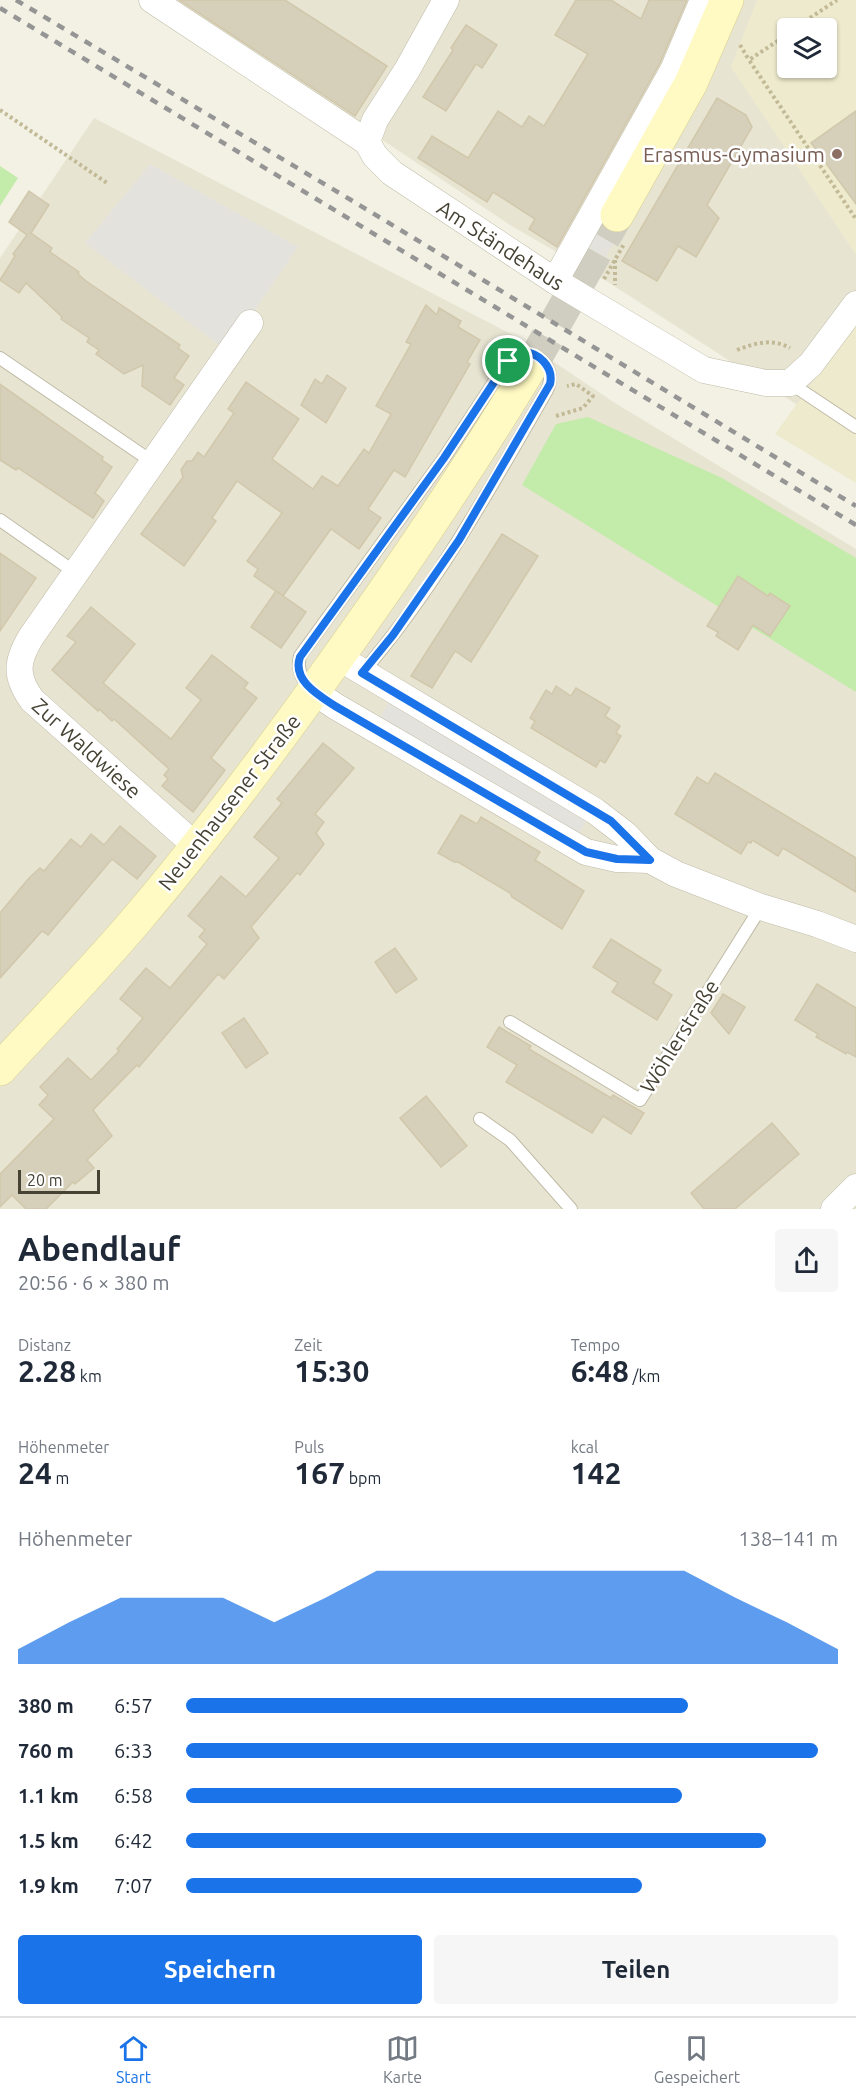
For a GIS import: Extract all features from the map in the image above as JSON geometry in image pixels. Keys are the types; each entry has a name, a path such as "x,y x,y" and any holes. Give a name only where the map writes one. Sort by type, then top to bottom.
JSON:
{"main road":[{"path":"617,215 691,83 727,0"},
{"name":"Neuenhausener Straße","path":"0,1069 115,945 197,847 313,692 350,665 435,519 531,366"}],"street":[{"name":"Am Ständehaus","path":"152,0 367,141 375,156 392,173 555,281 704,370 766,383 790,383"},
{"path":"367,141 375,120 407,70 446,0"},
{"path":"555,281 673,70 703,0"},
{"path":"790,383 811,364 856,304"},
{"name":"Zur Waldwiese","path":"197,847 32,700 22,684 20,660 26,645 250,323"},
{"path":"350,665 611,821 650,860 676,874 761,907 856,939"},
{"path":"313,692 586,852 617,859 650,860"},
{"path":"834,1209 856,1187"}],"lane":[{"path":"313,692 299,671 300,657 444,458 508,361 513,355 521,352 534,355 549,368 552,379 459,540 397,630 350,665"},
{"path":"0,358 154,463"},
{"path":"790,383 856,426"},
{"path":"0,520 76,573"},
{"name":"Wöhlerstraße","path":"510,1022 640,1100 761,907"},
{"path":"480,1119 510,1140 571,1209"}],"path":[{"path":"810,18 837,0"},
{"path":"749,60 777,41"},
{"path":"737,42 856,219"},
{"path":"0,110 107,183"},
{"path":"615,259 615,284"},
{"path":"730,353 765,342 783,345"},
{"path":"558,388 576,384 593,396"}],"shaded area":[{"path":"172,0 856,0 856,443 608,282 510,225"},
{"name":"Erasmus-Gymasium","path":"757,0 856,0 856,255 731,67"},
{"path":"94,118 515,336 615,403 856,549 856,1209 0,1209 0,258"},
{"path":"150,164 298,247 227,351 85,243"},
{"path":"604,210 625,223 590,284 568,271"},
{"path":"856,323 856,483 775,434"},
{"path":"391,698 590,814 577,837 378,721"}],"green space":[{"path":"0,166 18,178 0,206"},
{"path":"588,417 722,478 856,558 856,692 522,485 556,424"}],"building":[{"path":"179,0 285,0 387,66 355,116"},
{"path":"576,0 611,0 641,19 649,0 687,0 660,63 557,247 529,229 535,219 493,192 487,202 418,158 432,136 468,158 498,111 522,127 529,116 544,126 588,54 555,35"},
{"path":"466,25 497,45 482,68 476,64 446,111 423,97"},
{"path":"717,98 746,115 752,127 707,205 719,218 696,257 678,246 657,281 622,261"},
{"name":"Erasmus-Gymasium","path":"856,111 856,204 811,143"},
{"path":"29,191 49,205 31,233 52,248 50,252 79,272 78,274 86,281 180,345 178,348 189,356 174,378 184,385 170,405 142,386 143,365 124,374 96,354 99,350 87,342 89,338 61,319 62,317 26,283 19,293 0,280 15,256 13,254 27,235 9,222"},
{"path":"426,305 437,315 439,308 461,321 458,327 480,340 467,362 470,364 405,477 394,470 368,509 381,518 359,549 331,529 283,596 254,576 258,569 247,561 282,513 237,481 212,518 216,521 184,566 141,534 183,477 181,470 187,461 192,461 198,452 204,457 234,413 228,409 246,382 299,419 272,459 313,489 322,476 338,486 364,449 369,453 391,414 376,406 411,344 406,342"},
{"path":"327,375 346,388 326,423 301,405 315,379 322,384"},
{"path":"0,384 103,457 102,460 112,467 95,493 104,501 93,518 18,468 16,470 0,460"},
{"path":"502,534 538,556 471,662 455,651 432,688 411,676"},
{"path":"0,553 36,578 0,631"},
{"path":"738,576 768,596 770,593 790,606 770,636 753,625 738,650 716,636 718,632 707,626"},
{"path":"276,591 306,612 281,648 251,627"},
{"path":"91,607 135,644 103,683 171,739 201,700 186,688 212,655 248,683 244,688 257,698 211,758 225,770 193,812 162,786 168,779 164,775 169,769 114,719 112,721 99,709 98,711 52,670 76,642 67,636"},
{"path":"556,686 571,696 576,688 610,708 605,716 620,726 616,733 621,736 605,763 600,760 596,767 531,728 535,721 530,718 546,690 552,694"},
{"path":"323,743 354,768 315,814 324,822 316,833 324,844 300,875 297,873 251,927 259,938 224,979 218,974 139,1067 137,1065 93,1110 112,1136 87,1160 94,1168 75,1184 73,1182 46,1209 26,1209 12,1195 0,1207 0,1174 54,1119 39,1105 48,1095 40,1087 68,1058 91,1080 119,1051 117,1049 143,1018 120,999 133,983 146,968 170,988 207,944 199,937 205,930 188,916 221,876 246,897 279,858 254,837 282,803 277,799"},
{"path":"715,773 856,858 856,892 783,848 778,856 752,840 751,843 748,842 741,854 675,814 697,777 708,784"},
{"path":"461,815 477,824 481,817 540,852 535,860 584,891 562,929 512,897 510,893 458,862 438,853"},
{"path":"120,826 156,856 137,879 112,859 48,935 42,931 0,978 0,913 29,878 40,868 44,871 71,839 81,847 91,834 104,845"},
{"path":"611,939 661,970 653,983 672,995 657,1020 612,992 618,983 593,967"},
{"path":"395,948 417,979 396,993 375,962"},
{"path":"817,984 856,1008 856,1057 816,1037 818,1034 795,1020"},
{"path":"723,994 745,1007 729,1034 711,1013"},
{"path":"244,1018 268,1053 246,1068 222,1033"},
{"path":"499,1027 531,1046 529,1049 611,1098 613,1095 644,1113 631,1134 603,1116 592,1133 506,1082 517,1065 487,1047"},
{"path":"426,1096 467,1146 441,1167 400,1118"},
{"path":"772,1123 799,1154 735,1209 704,1209 691,1193"}],"tunnel":[{"path":"531,366 617,215"}],"railway":[{"path":"16,0 856,506"},
{"path":"0,8 856,525"}],"place":[{"name":"Erasmus-Gymasium","path":"837,154"}],"route":[{"path":"521,352 534,355 549,368 552,379 550,384 459,540 393,635 362,673 611,821 650,860 617,859 586,852 335,706 313,692 299,671 300,657 466,427 508,361 513,355 521,352"}]}
